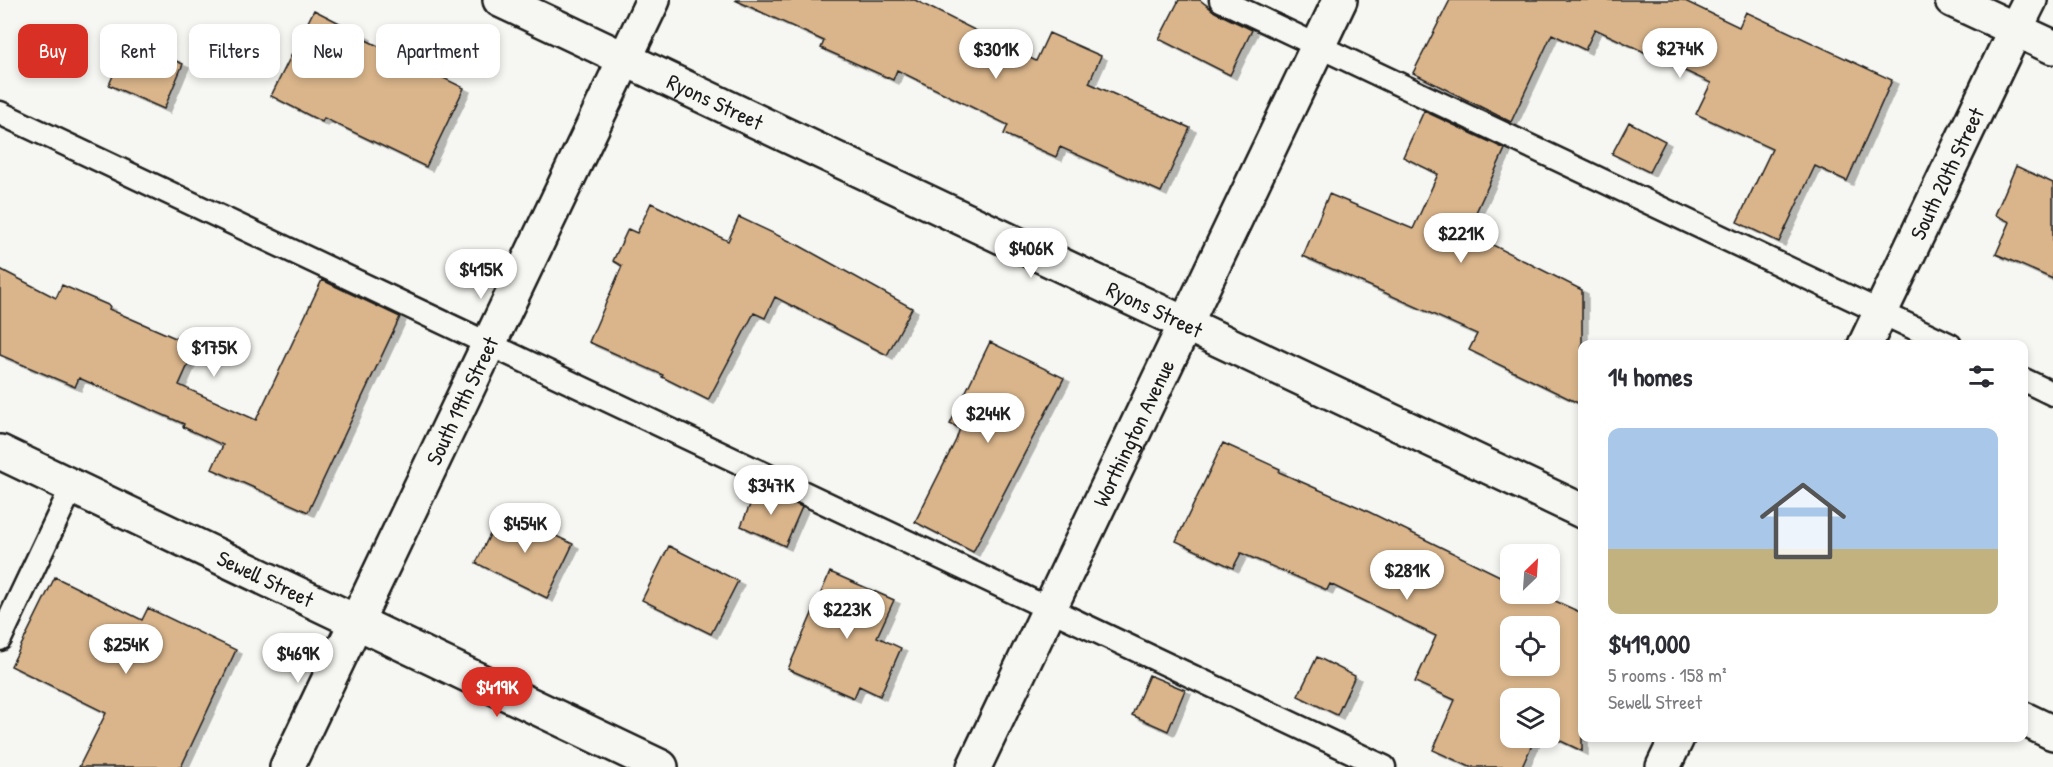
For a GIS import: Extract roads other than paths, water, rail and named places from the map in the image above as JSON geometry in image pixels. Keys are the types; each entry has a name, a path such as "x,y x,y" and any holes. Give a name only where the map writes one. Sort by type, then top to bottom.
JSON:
{"street":[{"name":"Ryons Street","path":"500,0 1578,509"},
{"name":"South 19th Street","path":"287,767 653,0"},
{"name":"Worthington Avenue","path":"974,767 1340,0"},
{"path":"1952,0 2053,47"},
{"name":"South 20th Street","path":"1867,340 2030,0"},
{"name":"Sewell Street","path":"0,452 661,767"},
{"path":"2028,721 2053,733"},
{"path":"1663,767 1675,742"}],"lane":[{"path":"1221,0 1939,340"},
{"path":"0,113 1384,767"},
{"path":"2028,382 2053,394"},
{"path":"0,639 72,487"}]}
